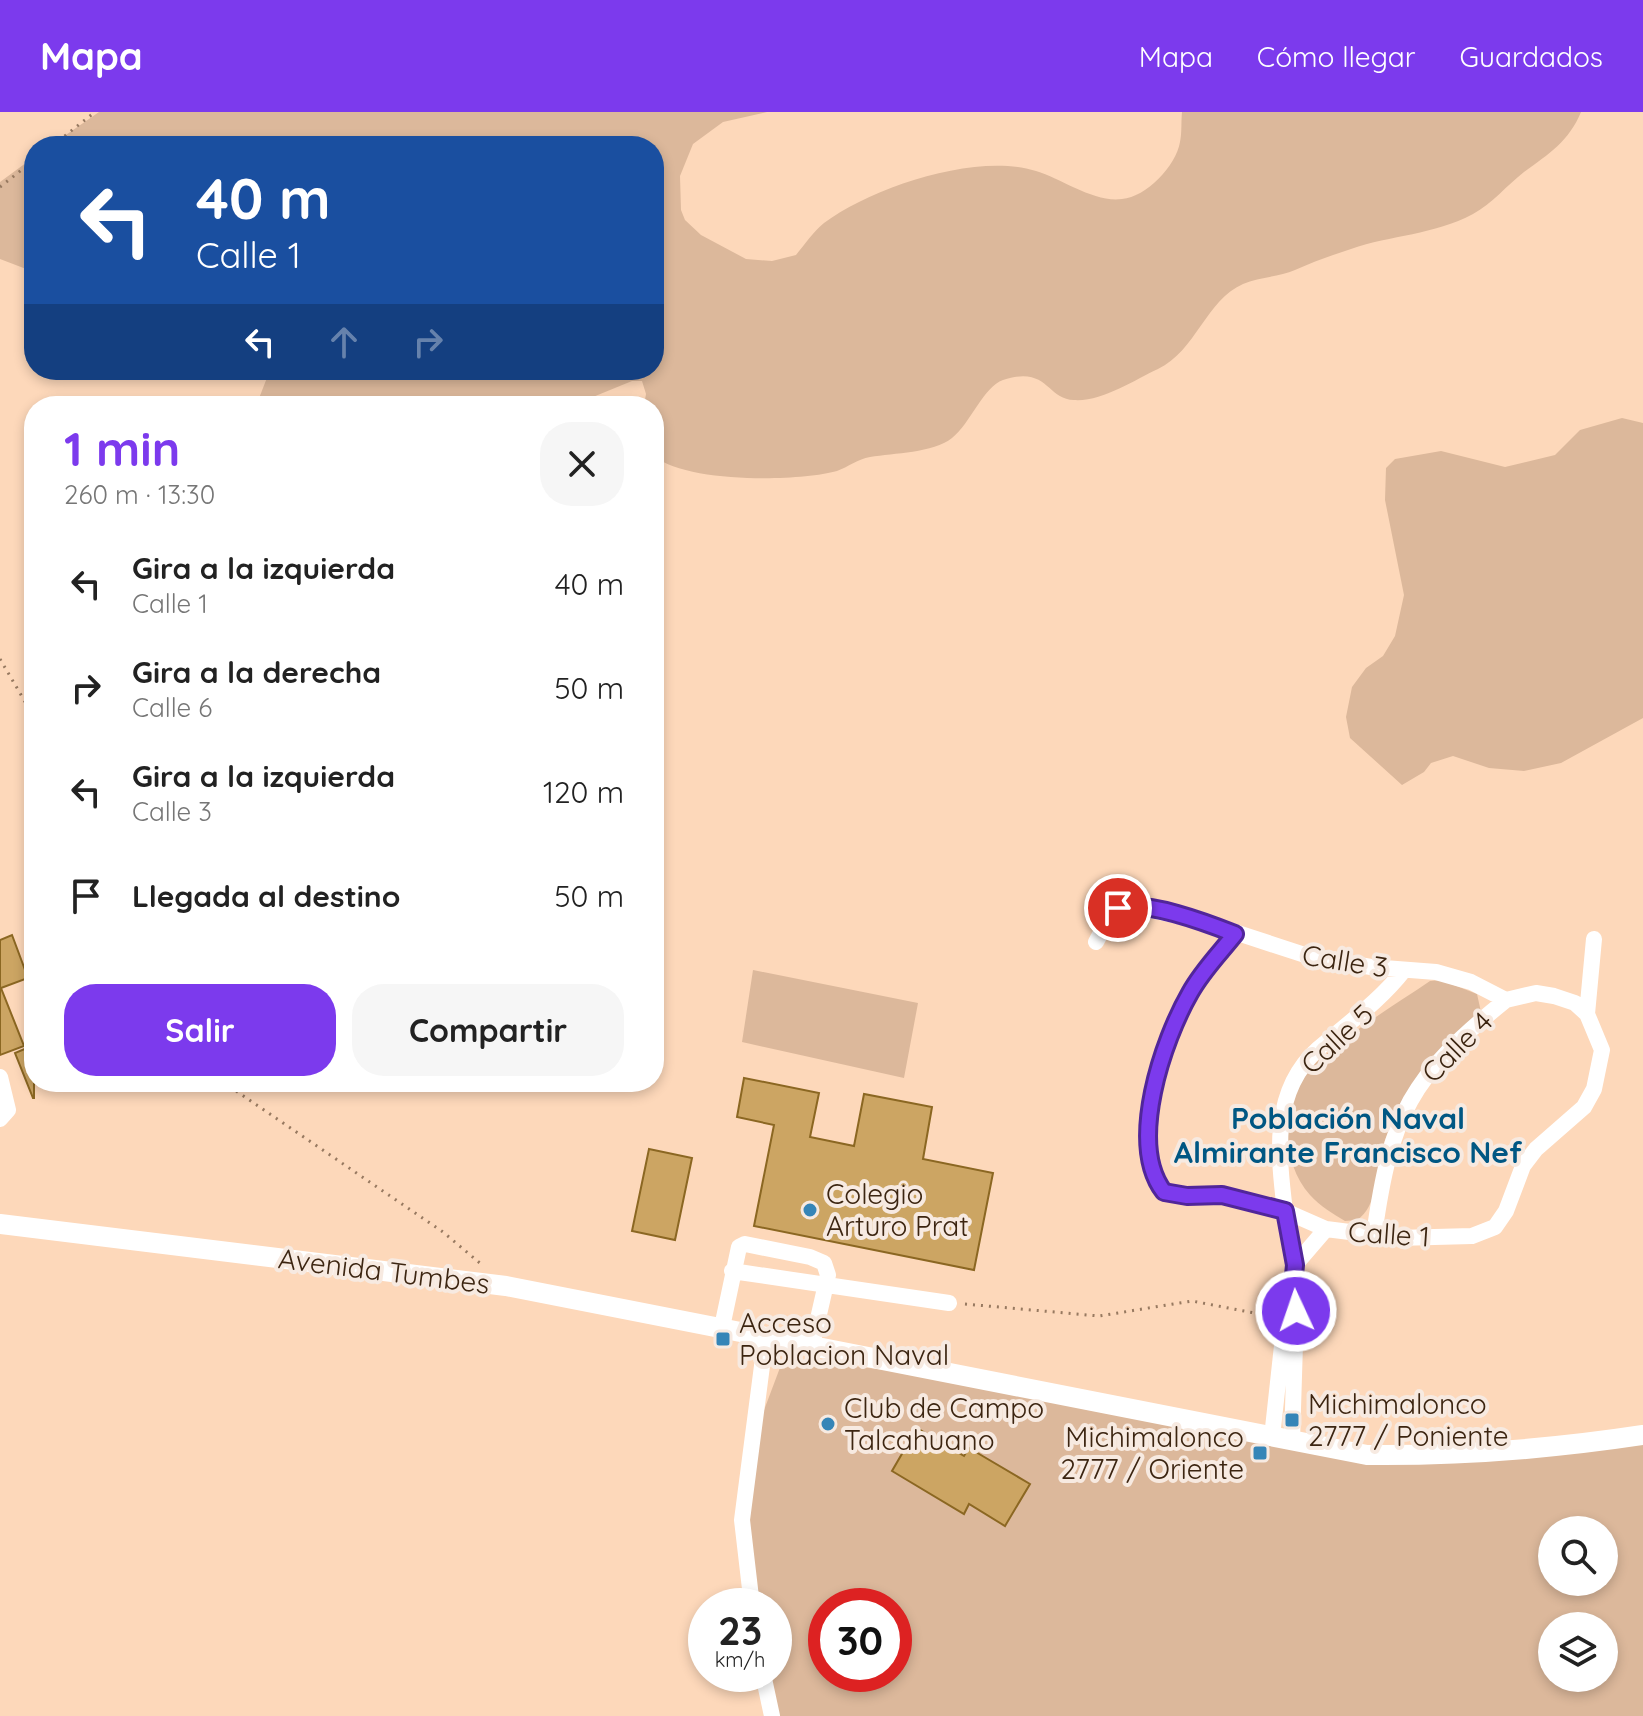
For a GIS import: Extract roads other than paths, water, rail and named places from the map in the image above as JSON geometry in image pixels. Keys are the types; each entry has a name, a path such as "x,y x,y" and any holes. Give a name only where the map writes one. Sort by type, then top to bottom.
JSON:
{"main road":[{"name":"Avenida Tumbes","path":"0,1224 506,1286 1367,1455 1443,1455 1577,1445 1643,1435"}],"street":[{"name":"Calle 3","path":"1096,942 1110,916 1127,905 1201,921 1311,957 1436,972 1471,982 1506,1000"},
{"name":"Calle 1","path":"1235,934 1192,989 1176,1019 1164,1052 1148,1130 1149,1164 1154,1179 1164,1192 1187,1196 1222,1195 1285,1211 1326,1229 1374,1235 1430,1239 1472,1236 1495,1227 1506,1211 1523,1166 1536,1149 1584,1107 1594,1089 1602,1050 1587,1014"},
{"path":"1587,1014 1594,939"},
{"name":"Calle 5","path":"1285,1211 1279,1140 1291,1085 1317,1051 1386,993 1404,970"},
{"path":"1506,1000 1536,993 1554,996 1575,1003 1587,1014"},
{"name":"Calle 4","path":"1374,1235 1389,1148 1411,1096 1445,1055 1506,1000"},
{"path":"0,1077 8,1110 0,1119"},
{"path":"1282,1439 1285,1319 1292,1296 1295,1265 1285,1211"},
{"path":"1295,1265 1326,1229"},
{"path":"722,1327 736,1253 745,1244 810,1257 824,1263 828,1275 812,1345"},
{"path":"732,1271 949,1303"},
{"path":"1282,1439 1296,1311 1292,1296"},
{"path":"750,1588 742,1520 766,1335"},
{"path":"767,1692 772,1716"}],"place":[{"name":"Colegio Arturo Prat","path":"810,1210"},
{"name":"Acceso Poblacion Naval","path":"723,1339"},
{"name":"Michimalonco 2777 / Poniente","path":"1292,1420"},
{"name":"Club de Campo Talcahuano","path":"828,1424"},
{"name":"Michimalonco 2777 / Oriente","path":"1260,1453"}],"district":[{"name":"Población Naval Almirante Francisco Nef","path":"1348,1136"}]}
